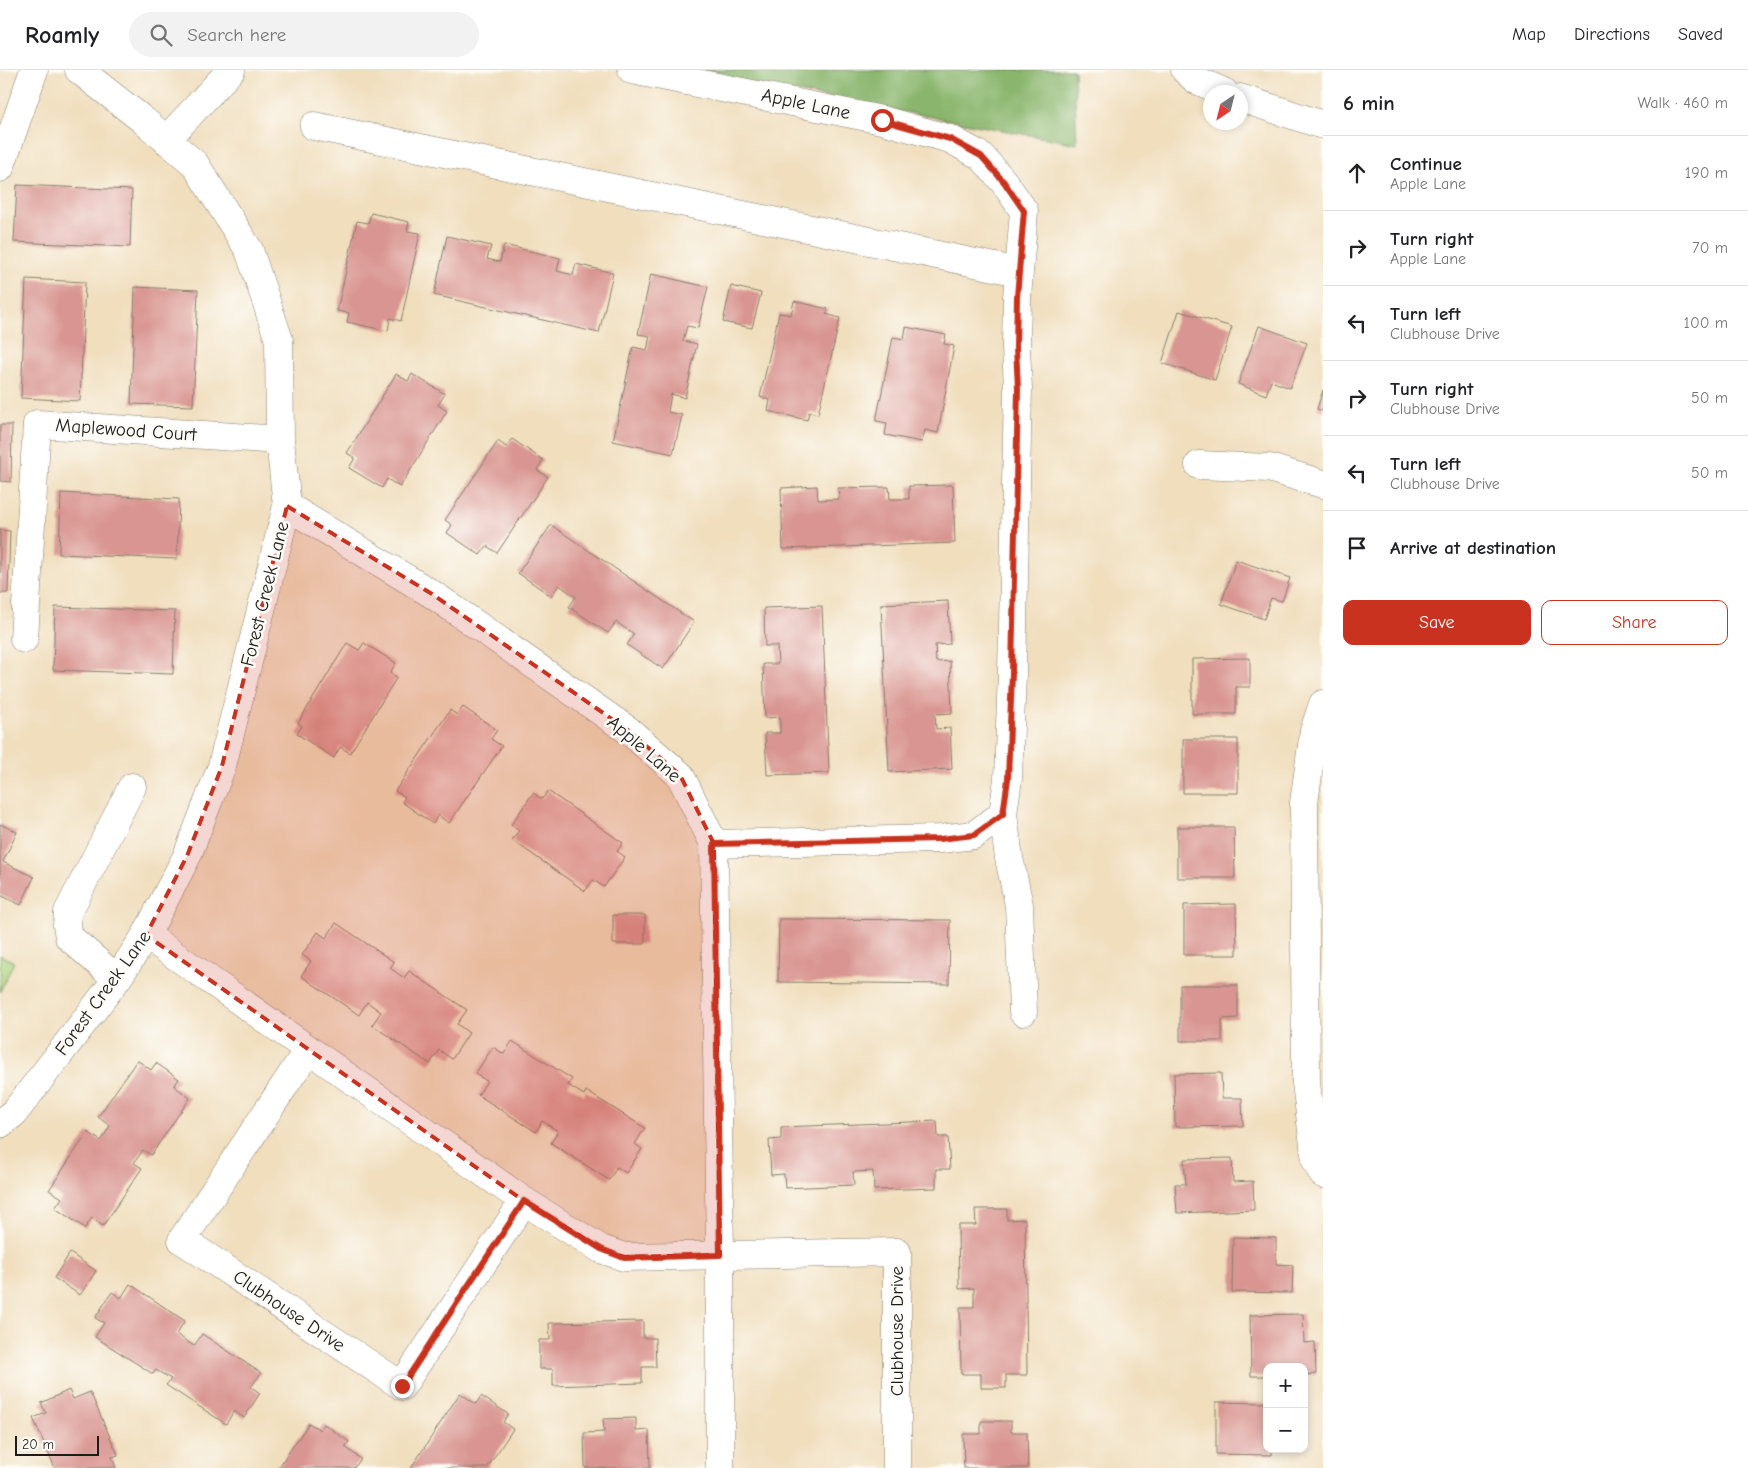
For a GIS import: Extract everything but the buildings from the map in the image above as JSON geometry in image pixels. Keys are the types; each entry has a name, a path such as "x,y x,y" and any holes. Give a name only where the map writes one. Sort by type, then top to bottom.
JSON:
{"street":[{"path":"0,168 34,70"},
{"name":"Forest Creek Lane","path":"0,1124 14,1113 117,979 146,935 187,856 222,766 287,506 280,440 280,340 249,250 195,164 78,70"},
{"path":"166,140 231,70"},
{"name":"Apple Lane","path":"632,70 882,120 950,139 981,156 1004,182 1024,211 1016,338 1018,389 1012,673 1008,779 1003,814 1008,858 1020,905 1023,1012"},
{"path":"1185,70 1196,80 1208,85"},
{"path":"1248,101 1323,125"},
{"path":"314,126 1019,272"},
{"name":"Maplewood Court","path":"24,639 37,424 280,440"},
{"path":"1199,465 1270,468 1323,484"},
{"name":"Apple Lane","path":"287,506 432,594 628,731 680,775 714,844"},
{"path":"1323,704 1314,731 1304,803 1304,978 1306,1083 1316,1161 1323,1174"},
{"path":"117,979 69,937 67,925 68,912 132,787"},
{"path":"720,1468 720,1255 714,844 940,839 974,835 1003,814"},
{"name":"Clubhouse Drive","path":"146,935 524,1201 601,1249 624,1258 897,1252 897,1468"},
{"name":"Clubhouse Drive","path":"308,1050 182,1240 402,1386 524,1201"}],"highlighted area":[{"path":"287,506 432,594 629,731 680,775 714,844 720,1255 624,1257 601,1249 524,1201 146,935 187,856 222,766"}],"green space":[{"path":"679,70 1074,70 1077,144"},
{"path":"0,955 14,962 0,992"}],"route":[{"path":"402,1386 524,1201 601,1249 624,1258 720,1255 714,844 940,839 974,835 1003,814 1008,779 1012,673 1017,495 1017,297 1024,211 1004,182 981,156 950,139 882,120"}]}
